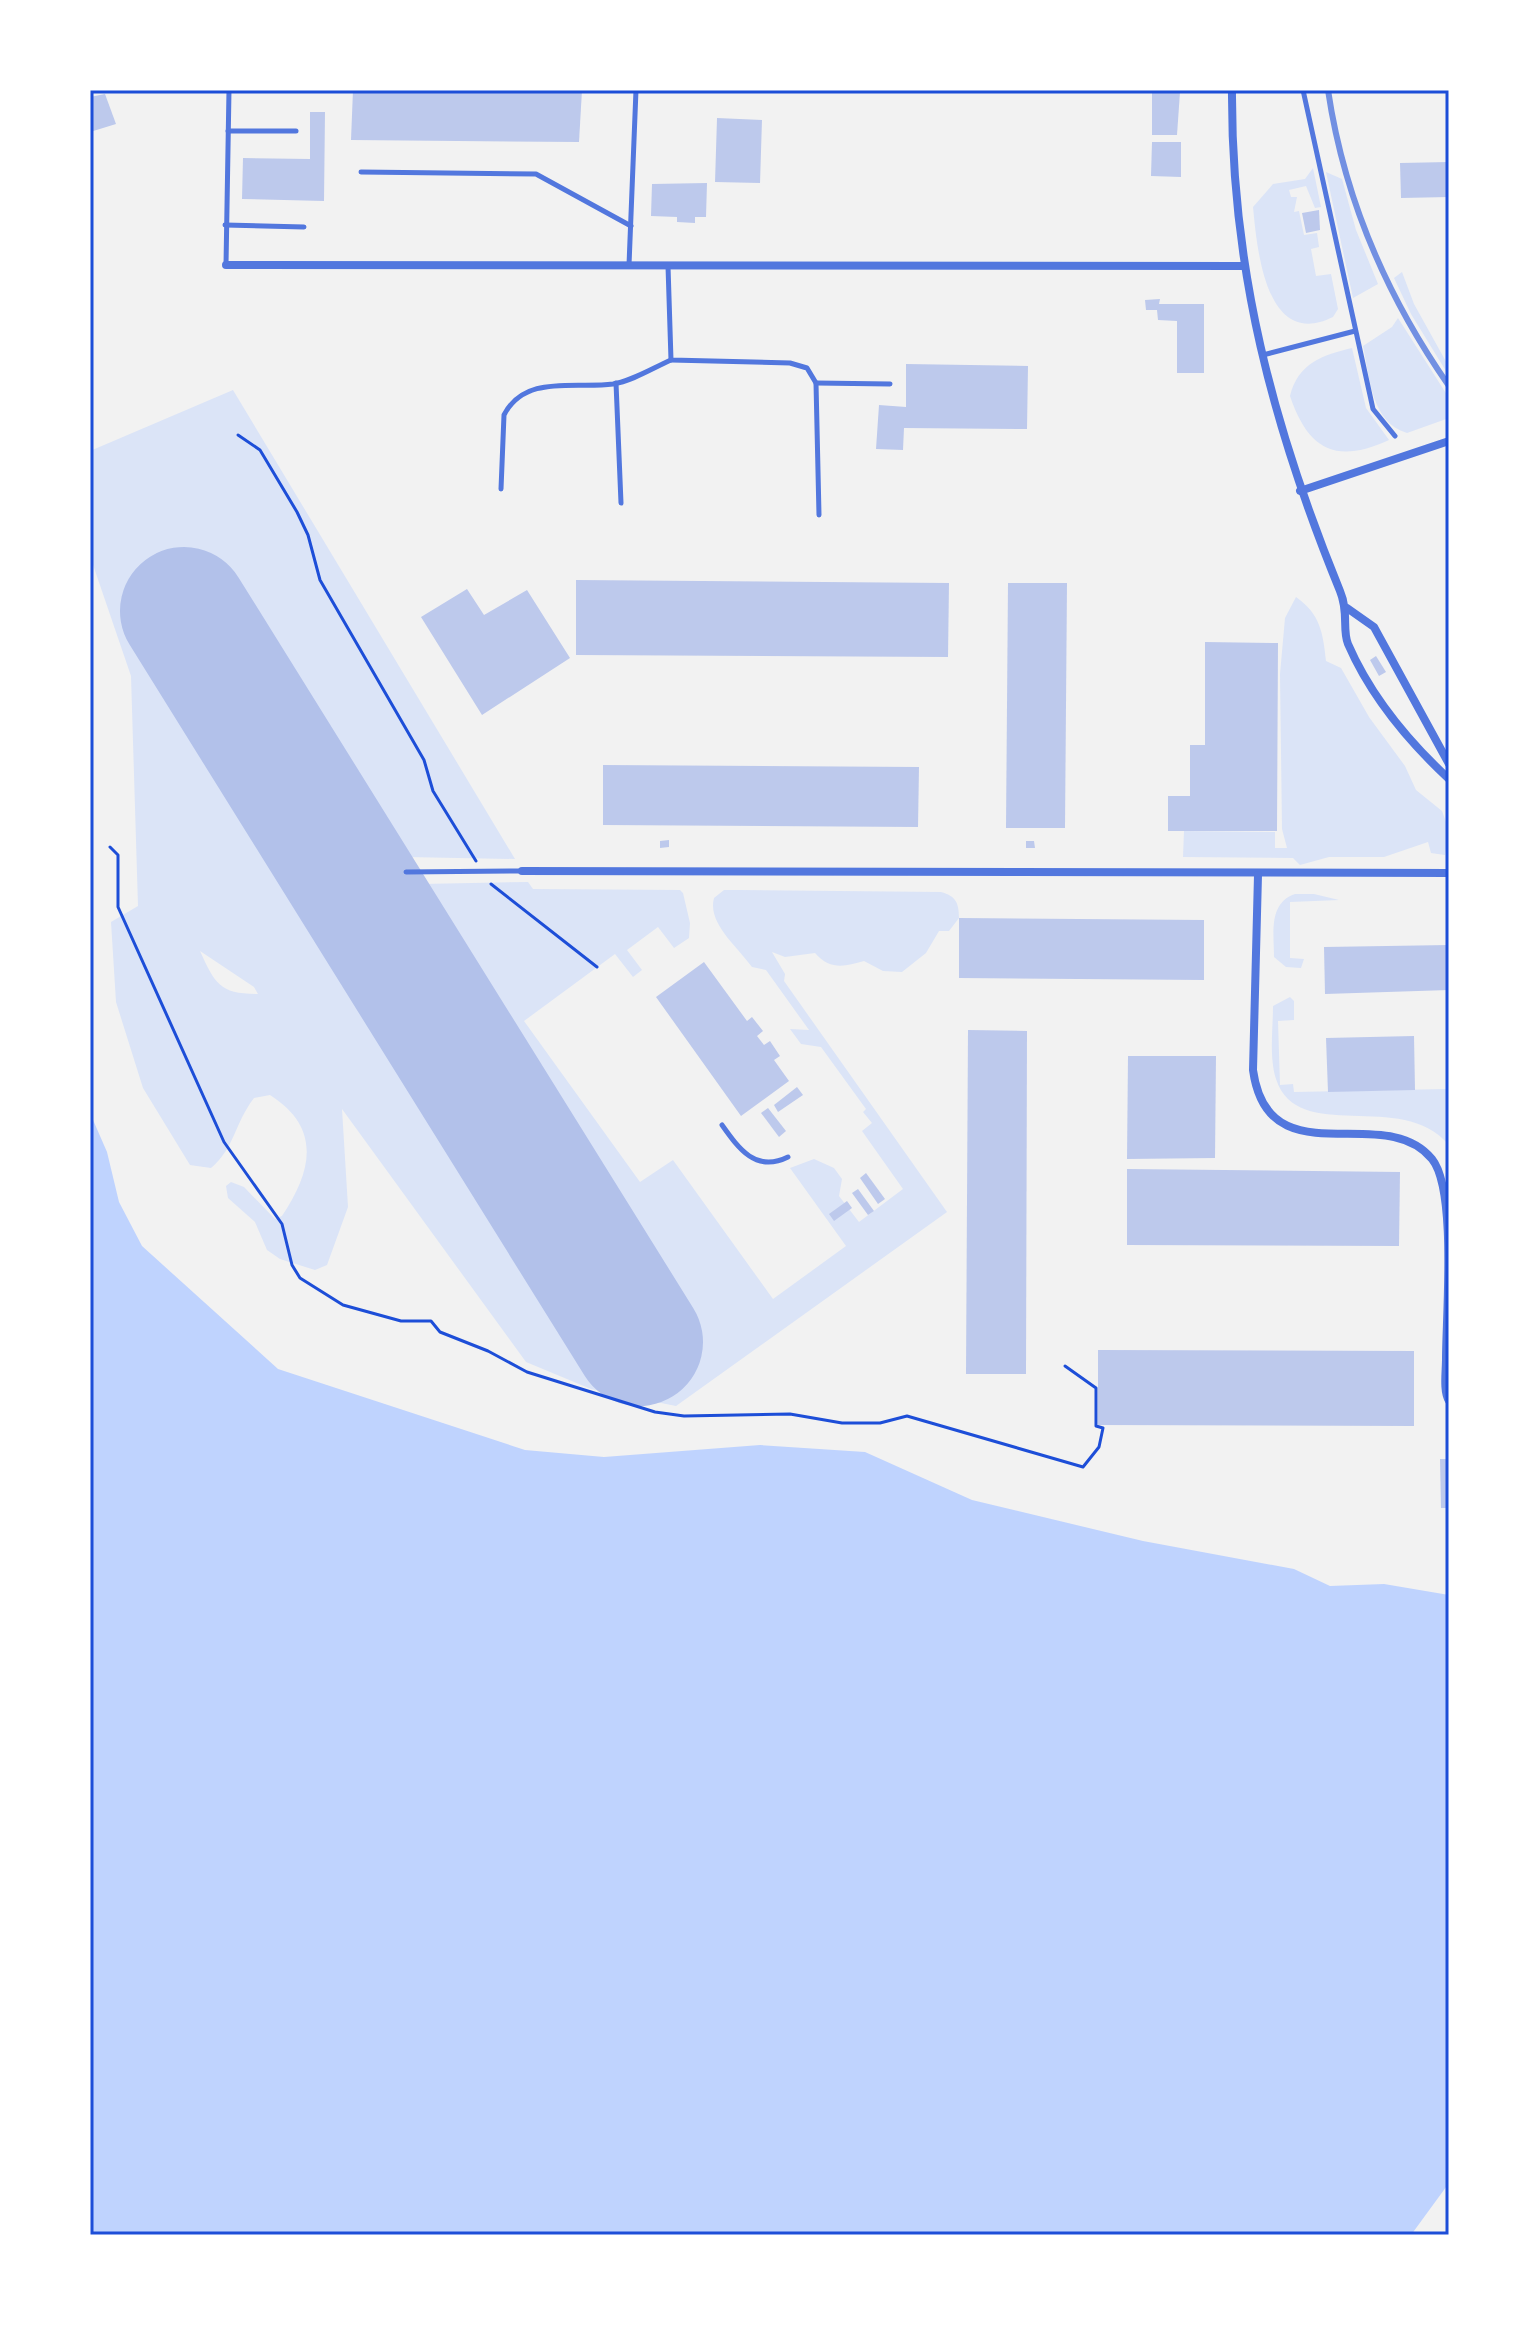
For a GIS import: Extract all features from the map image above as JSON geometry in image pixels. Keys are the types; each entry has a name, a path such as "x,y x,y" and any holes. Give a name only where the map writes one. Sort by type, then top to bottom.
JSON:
{"street":[{"path":"1232,90 1236,206 1243,266 1260,355 1300,491 1347,608 1347,641 1406,739 1449,779"},
{"path":"226,265 1243,266"},
{"path":"1300,491 1449,441"},
{"path":"1347,608 1374,627 1449,764"},
{"path":"522,871 1258,875 1449,873"},
{"path":"1258,875 1253,1070 1259,1096 1273,1116 1294,1129 1319,1134 1395,1137 1416,1145 1434,1162 1446,1196 1449,1401"}],"lane":[{"path":"226,265 229,90"},
{"path":"629,265 636,90"},
{"path":"1303,90 1373,409 1395,436"},
{"path":"228,131 296,131"},
{"path":"361,172 536,174 631,226"},
{"path":"225,225 304,227"},
{"path":"668,265 671,360"},
{"path":"1260,355 1355,331"},
{"path":"501,489 504,415 510,404 526,391 616,383 671,360 790,363 807,368 816,383 819,515"},
{"path":"616,383 621,503"},
{"path":"816,383 890,384"},
{"path":"406,872 522,871"},
{"path":"722,1125 745,1155 754,1160 766,1164 788,1157"}],"path":[{"path":"238,435 260,450 297,512 308,535 320,580 424,760 433,791 492,886 597,967"},
{"path":"110,847 118,855 118,907 224,1142 282,1224 292,1265 300,1278 343,1305 401,1321 431,1321 440,1332 488,1351 527,1372 655,1412 684,1416 790,1414 842,1423 880,1423 907,1416 1083,1467 1099,1447 1103,1428 1096,1426 1096,1388 1065,1366"}],"shaded area":[{"path":"1313,168 1321,207 1315,208 1306,186 1289,190 1291,197 1297,197 1294,212 1299,211 1304,235 1317,233 1319,247 1311,249 1316,276 1331,274 1338,309 1333,317 1310,324 1292,320 1279,308 1269,290 1262,268 1253,207 1273,184 1305,179"},
{"path":"1326,172 1342,179 1356,230 1378,284 1353,298"},
{"path":"1402,272 1414,304 1449,367 1449,376 1411,314 1394,278"},
{"path":"1398,318 1449,398 1449,418 1407,433 1395,427 1379,409 1363,346 1392,327"},
{"path":"1352,348 1366,408 1389,440 1353,451 1339,451 1315,440 1305,429 1290,396 1305,368 1331,354"},
{"path":"233,390 515,859 406,857 421,884 528,882 533,889 680,890 683,893 690,923 689,938 674,948 658,927 627,950 642,970 633,977 615,954 524,1021 640,1182 673,1160 773,1299 846,1246 790,1168 814,1159 834,1168 842,1179 839,1196 859,1222 903,1189 862,1131 872,1123 863,1112 866,1109 821,1047 801,1044 790,1029 809,1030 766,970 752,967 719,926 713,907 714,898 724,890 739,890 941,892 953,898 959,918 949,931 939,931 926,953 902,972 883,971 864,961 844,966 832,965 815,953 785,957 772,952 785,974 784,981 947,1212 676,1406 591,1389 526,1362 342,1109 348,1207 327,1265 315,1270 280,1259 267,1250 255,1222 228,1198 226,1186 231,1182 244,1187 275,1219 282,1216 305,1167 305,1136 298,1122 287,1108 270,1095 254,1098 219,1160 211,1168 190,1165 143,1088 116,1002 111,922 138,906 131,676 90,556 90,451","holes":["200,951 254,987 258,994 235,992 220,985"]},
{"path":"1296,597 1319,624 1326,661 1341,668 1369,717 1405,766 1416,790 1442,811 1449,830 1445,855 1431,853 1428,842 1384,857 1329,857 1300,865 1293,858 1183,857 1184,831 1275,832 1275,848 1287,848 1282,829 1280,674 1285,618"},
{"path":"1295,894 1314,894 1339,900 1290,902 1290,958 1304,959 1301,968 1286,967 1274,957 1276,912 1286,898"},
{"path":"1290,997 1294,1001 1294,1020 1278,1021 1280,1085 1293,1084 1294,1092 1446,1089 1449,1145 1429,1129 1405,1120 1328,1114 1306,1110 1288,1099 1276,1079 1272,1043 1273,1006"}],"water":[{"path":"90,1113 107,1152 119,1202 142,1246 278,1369 525,1450 604,1457 760,1445 865,1452 972,1500 1143,1541 1294,1569 1330,1586 1384,1584 1449,1595 1449,2183 1411,2235 90,2235"}],"building":[{"path":"353,90 582,90 579,142 351,140"},
{"path":"1152,90 1180,92 1177,135 1152,135"},
{"path":"105,94 116,124 90,132 90,97"},
{"path":"310,112 325,112 324,201 242,199 243,158 310,159"},
{"path":"717,118 762,120 760,183 715,182"},
{"path":"1152,142 1181,142 1181,177 1151,176"},
{"path":"1449,162 1449,197 1401,198 1400,163"},
{"path":"707,183 706,217 695,217 695,223 677,222 677,217 651,216 652,184"},
{"path":"1319,210 1320,230 1306,233 1302,213"},
{"path":"1160,299 1159,304 1204,304 1204,373 1177,373 1177,321 1158,320 1157,310 1146,310 1145,300"},
{"path":"906,364 1028,366 1027,429 904,428 903,450 876,449 879,405 906,407"},
{"path":"576,580 949,583 948,657 576,655"},
{"path":"1008,583 1067,583 1065,828 1006,828"},
{"path":"467,589 484,615 527,590 570,658 482,715 421,617"},
{"path":"1205,642 1278,643 1277,831 1168,831 1168,796 1190,796 1190,745 1205,745"},
{"path":"1376,656 1386,672 1379,676 1370,660"},
{"path":"603,765 919,767 918,827 603,825"},
{"path":"669,840 669,847 660,848 660,841"},
{"path":"1026,841 1034,841 1035,848 1026,848"},
{"path":"959,918 1204,920 1204,980 959,978"},
{"path":"1449,945 1449,990 1325,994 1324,947"},
{"path":"704,962 747,1021 752,1017 763,1031 757,1036 764,1045 770,1041 780,1056 774,1060 789,1081 741,1116 656,997"},
{"path":"968,1030 1027,1031 1026,1374 966,1374"},
{"path":"1414,1036 1415,1090 1328,1092 1326,1038"},
{"path":"1128,1056 1216,1056 1215,1158 1127,1159"},
{"path":"797,1087 803,1095 778,1112 774,1105"},
{"path":"768,1108 786,1131 779,1137 761,1113"},
{"path":"1127,1169 1400,1172 1399,1246 1127,1245"},
{"path":"866,1173 885,1199 878,1204 860,1178"},
{"path":"858,1189 874,1211 868,1215 852,1193"},
{"path":"847,1201 852,1208 834,1221 829,1214"},
{"path":"1098,1350 1414,1351 1414,1426 1098,1425"},
{"path":"1440,1459 1449,1459 1449,1508 1441,1508"}],"runway":[{"path":"184,611 639,1342"}],"railway":[{"path":"1328,90 1345,169 1371,245 1406,317 1449,386"}]}
